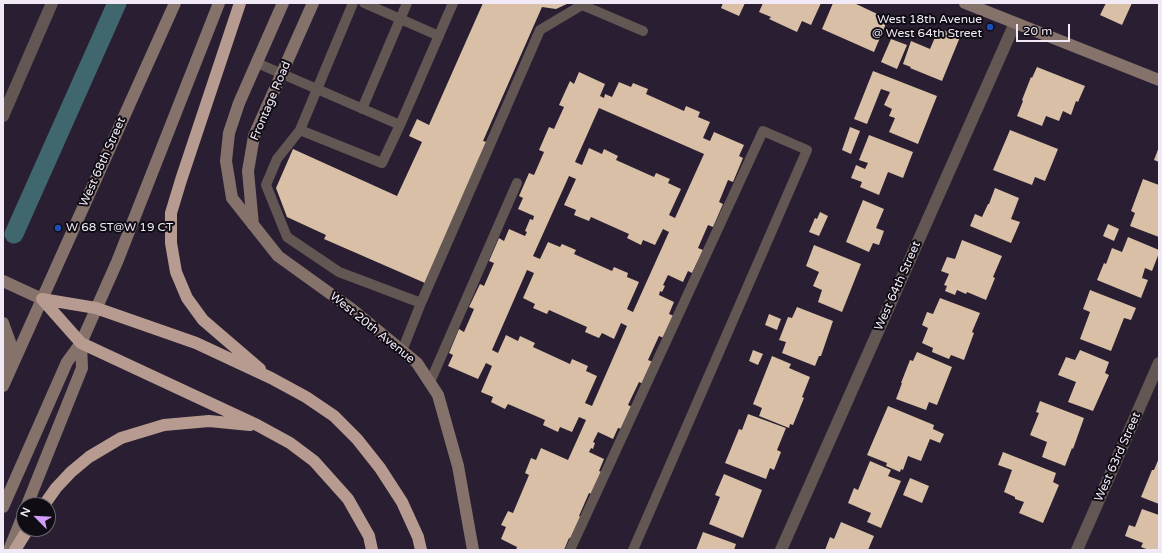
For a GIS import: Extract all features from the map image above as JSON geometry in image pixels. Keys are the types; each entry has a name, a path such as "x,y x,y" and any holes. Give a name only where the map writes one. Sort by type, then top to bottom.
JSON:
{"highway":[{"path":"240,3 180,180 171,213 171,243 176,272 187,298 203,320 271,378"},
{"path":"42,299 96,308 196,343 271,378 311,400 334,416 357,439 380,468 402,502 418,537 422,550"},
{"path":"42,299 81,343 257,425 290,443 314,461 348,499 369,536 372,550"},
{"path":"50,497 71,472 90,457 121,438 164,425 209,421 257,425"},
{"path":"15,550 23,537"}],"main road":[{"name":"West 68th Street","path":"3,386 175,3"},
{"path":"3,507 67,362 81,343 96,308 134,219 219,3"},
{"path":"253,226 232,198 226,161 229,133 239,103 283,3"},
{"name":"Frontage Road","path":"253,226 248,171 254,136 313,3"},
{"path":"965,3 1159,80"},
{"name":"West 20th Avenue","path":"253,226 278,256 353,310 417,363 430,382 438,395 458,466 473,550"},
{"path":"3,281 42,299"},
{"path":"3,323 10,342 9,373"},
{"path":"30,497 82,368 81,343"},
{"path":"9,550 16,533"}],"street":[{"path":"3,116 52,3"},
{"name":"West 64th Street","path":"781,550 1015,23"},
{"name":"West 63rd Street","path":"1077,550 1159,363"}],"lane":[{"path":"353,3 300,130 277,159 266,185 287,237 340,272 421,303"},
{"path":"364,3 438,36"},
{"path":"362,109 407,3"},
{"path":"300,130 382,163 453,3"},
{"path":"402,351 421,303 540,30 582,4 643,31"},
{"path":"257,63 400,125"},
{"path":"570,550 763,130 807,150 633,550"},
{"path":"430,382 517,183"}],"building":[{"path":"483,3 569,3 556,9 542,7 483,141 487,142 425,283 324,239 326,235 287,217 276,188 293,149 397,196 422,142 409,136 417,119 429,125"},
{"path":"723,3 745,3 739,16 721,8"},
{"path":"763,3 821,3 811,25 802,21 797,32 769,19 771,17 759,12"},
{"path":"833,3 854,3 888,19 874,52 822,29"},
{"path":"1106,3 1132,3 1122,25 1100,15"},
{"path":"939,28 960,37 942,81 903,64 911,41 930,49"},
{"path":"891,39 907,45 897,69 881,62"},
{"path":"1037,67 1085,86 1078,102 1076,101 1071,115 1063,111 1059,121 1046,116 1042,126 1017,116 1031,77 1032,78"},
{"path":"873,71 937,96 918,144 889,132 895,118 889,116 892,109 884,105 890,92 881,89 867,124 854,119"},
{"path":"579,72 605,84 600,96 604,98 605,94 612,97 619,82 631,87 633,83 648,89 646,94 684,111 686,106 700,112 698,117 710,122 703,138 710,141 714,132 744,145 739,156 743,158 733,182 728,180 719,202 723,204 713,227 708,225 698,248 703,250 692,273 688,271 683,282 668,275 663,285 665,286 662,292 660,291 659,295 674,302 669,314 674,316 664,338 659,336 648,360 653,362 643,384 639,382 628,405 632,407 622,429 618,428 613,439 598,432 593,442 595,443 593,449 591,448 589,452 604,459 599,471 604,473 594,495 589,493 579,516 583,518 574,540 569,538 564,550 516,550 517,547 501,539 506,527 501,525 508,511 513,513 529,475 525,473 531,458 536,460 541,448 568,460 586,420 579,417 572,432 560,427 558,432 543,425 545,420 508,404 505,409 491,402 493,397 481,392 492,366 486,363 478,379 448,366 453,355 449,353 459,329 464,332 474,309 469,307 480,284 484,286 494,263 489,261 499,238 504,241 509,229 525,236 527,232 525,231 530,219 533,220 534,216 518,209 523,198 519,196 529,173 534,175 544,152 539,150 549,127 554,129 564,107 559,105 570,81 574,84","holes":["599,108 704,154 675,218 669,215 681,189 668,183 670,179 656,173 654,177 616,160 618,156 604,149 602,154 589,148 582,165 575,162","569,176 576,179 564,205 576,210 574,215 589,221 591,217 629,234 627,238 641,245 643,240 655,245 663,229 669,232 633,312 627,309 639,282 627,277 628,273 614,267 612,271 574,254 576,250 562,244 560,247 548,242 540,259 533,256","527,270 534,273 523,298 535,304 533,308 547,314 549,310 587,327 585,332 599,338 602,333 614,339 621,323 627,326 592,406 585,403 597,376 586,371 588,366 572,359 570,364 533,347 535,343 520,336 518,341 506,335 498,353 492,350"]},
{"path":"850,127 860,131 851,154 842,150"},
{"path":"1010,130 1058,149 1045,181 1035,177 1032,185 993,170"},
{"path":"869,135 913,152 903,178 888,172 879,195 860,187 862,182 851,178 856,165 865,169 868,163 859,160"},
{"path":"1159,147 1159,162 1154,160"},
{"path":"1143,179 1159,185 1159,237 1130,226 1135,213 1131,211"},
{"path":"995,188 1019,198 1011,219 1020,222 1011,243 970,226 975,214 982,217"},
{"path":"863,200 884,209 876,228 884,231 879,245 873,243 869,252 846,242"},
{"path":"820,212 828,216 819,236 809,232 815,218 817,219"},
{"path":"1108,224 1119,229 1114,241 1103,236"},
{"path":"1128,237 1159,250 1152,271 1145,268 1142,278 1148,280 1141,298 1097,280 1104,263 1106,264 1112,248 1122,252"},
{"path":"962,240 1002,256 993,277 995,278 986,300 967,292 966,294 957,290 955,295 945,291 947,286 944,285 949,274 941,271 947,257 955,259"},
{"path":"814,245 861,264 842,312 818,302 822,290 813,286 819,272 806,266"},
{"path":"1090,290 1136,308 1131,320 1124,318 1111,351 1080,339 1090,312 1083,309"},
{"path":"940,298 980,313 972,332 974,333 964,360 951,355 949,359 932,352 933,348 922,343 928,328 922,325 927,312 933,314"},
{"path":"797,307 833,321 821,356 819,356 815,366 782,353 786,342 779,340 788,317 792,318"},
{"path":"769,314 781,319 777,330 765,325"},
{"path":"753,350 763,354 758,365 749,361"},
{"path":"1080,350 1109,362 1105,373 1109,375 1093,411 1068,402 1076,382 1058,375 1066,357 1075,360"},
{"path":"917,352 952,367 937,405 929,402 926,410 896,399 910,360 913,361"},
{"path":"772,356 791,364 789,368 810,377 802,397 804,398 793,425 790,424 789,428 759,416 762,408 753,404"},
{"path":"1040,401 1084,418 1065,466 1042,457 1047,442 1030,435 1039,413 1036,412"},
{"path":"888,406 934,425 933,429 944,434 940,443 930,439 921,461 908,456 903,470 901,469 900,472 886,466 887,463 867,455"},
{"path":"748,414 786,428 777,450 781,452 774,470 770,468 766,479 725,463 739,429 742,430"},
{"path":"1003,452 1056,473 1053,482 1059,485 1043,523 1019,513 1024,502 1015,499 1015,497 1004,492 1012,470 998,465"},
{"path":"1159,458 1159,504 1141,497 1152,470 1154,470"},
{"path":"870,461 891,470 888,476 901,481 881,528 867,522 871,513 848,503 854,488 858,490"},
{"path":"724,474 762,490 743,538 709,524 720,497 715,495"},
{"path":"910,478 929,486 922,503 903,495"},
{"path":"1142,509 1159,515 1159,550 1149,550 1141,547 1143,543 1125,536 1129,525 1135,527"},
{"path":"841,522 874,536 868,550 825,550 830,537 834,539"},
{"path":"703,532 736,544 734,550 696,550"}],"waterway":[{"path":"14,234 117,3"}],"place":[{"name":"West 18th Avenue @ West 64th Street","path":"990,27"},
{"name":"W 68 ST@W 19 CT","path":"58,228"}]}
